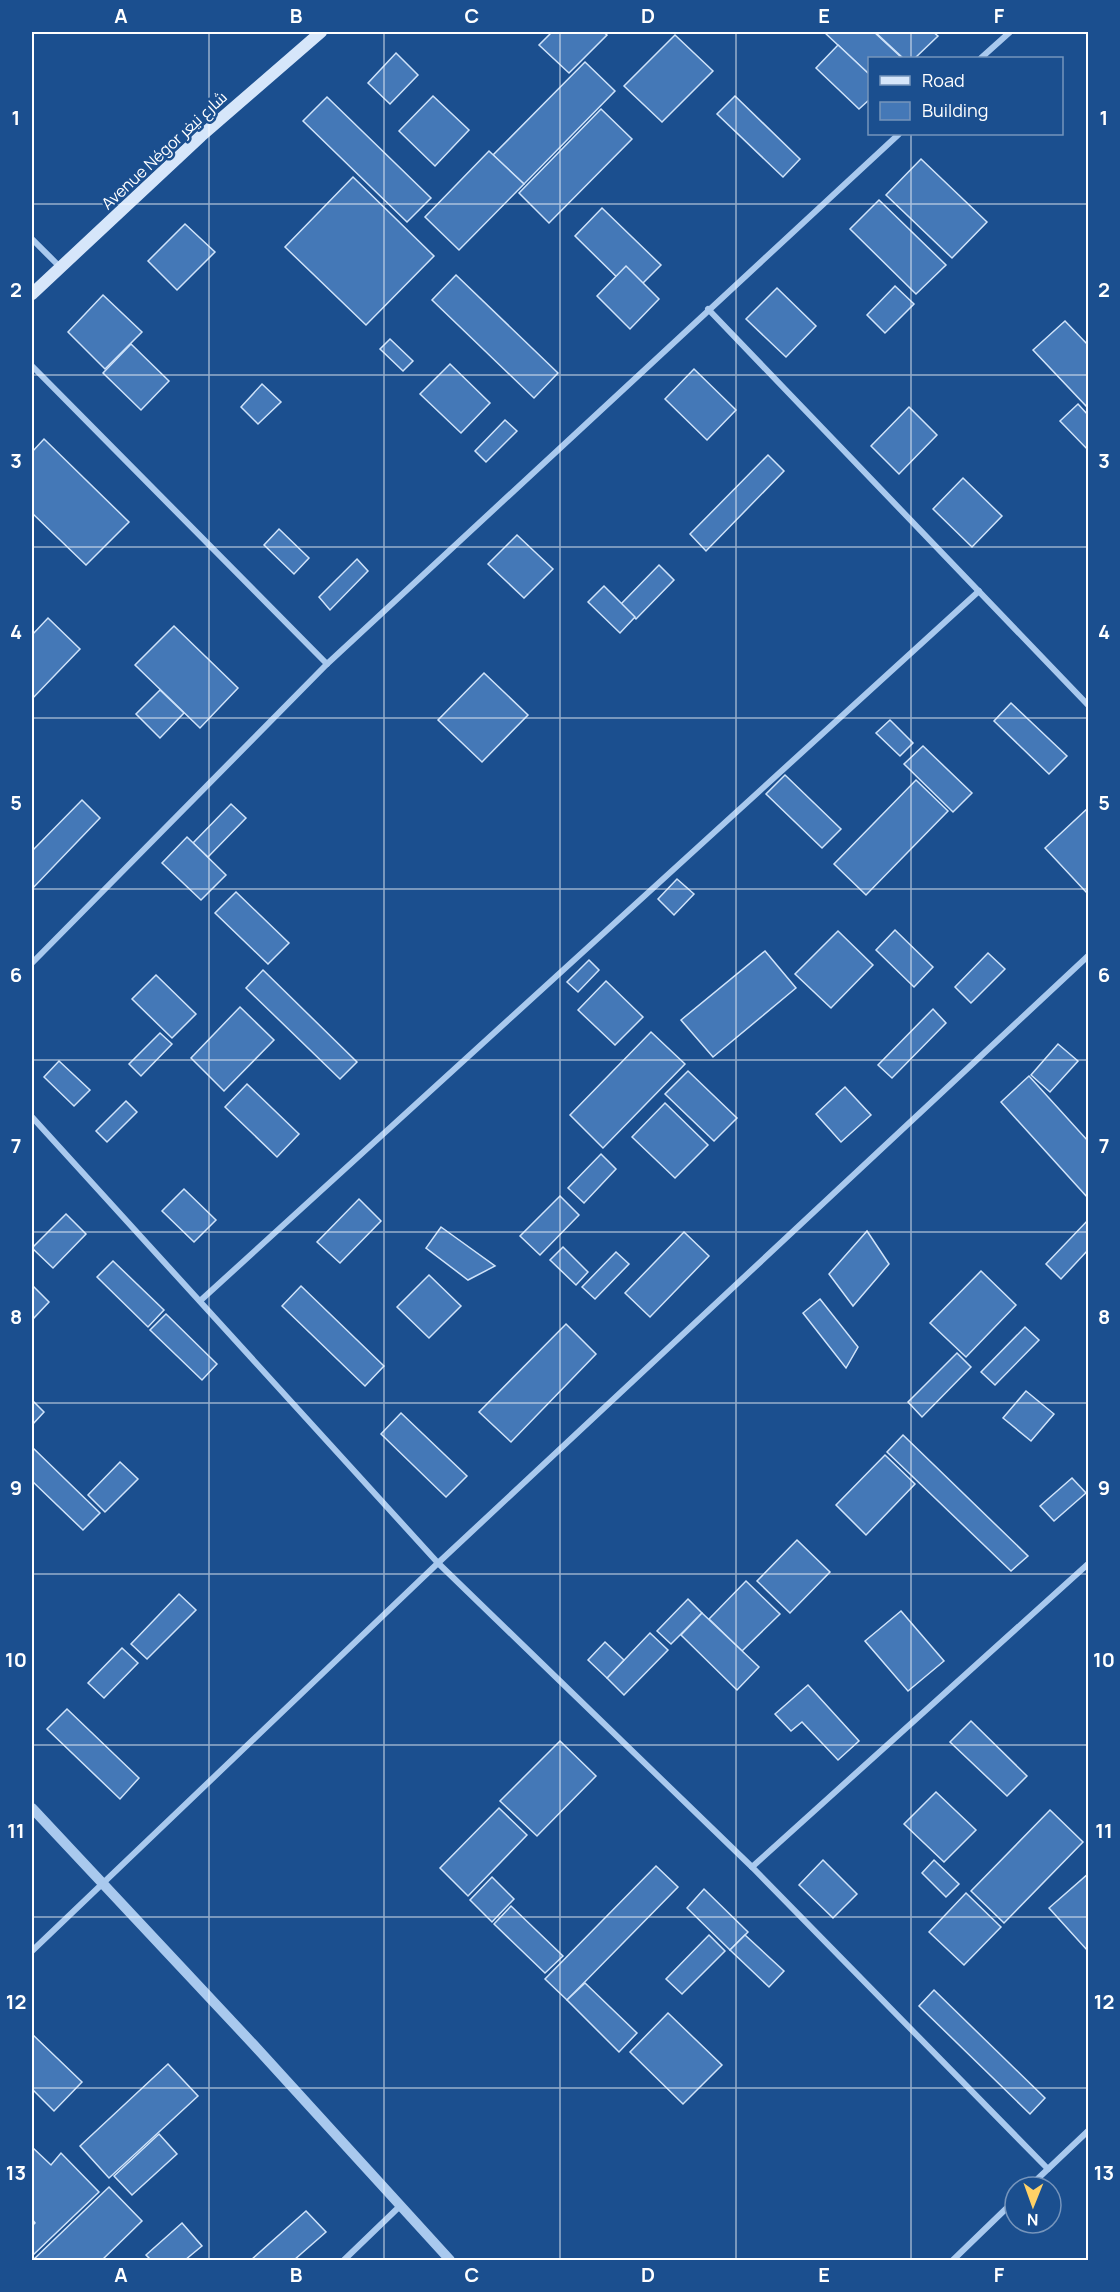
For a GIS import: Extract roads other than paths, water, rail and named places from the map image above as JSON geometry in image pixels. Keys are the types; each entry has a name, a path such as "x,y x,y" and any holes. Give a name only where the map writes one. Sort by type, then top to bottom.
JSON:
{"main road":[{"name":"Avenue Négor شارع نيغر","path":"32,294 201,136 321,32"}],"street":[{"path":"982,57 1010,32"},
{"path":"32,963 327,664 898,135"},
{"path":"32,239 61,268"},
{"path":"708,309 1089,705"},
{"path":"32,366 327,664"},
{"path":"200,1301 979,591"},
{"path":"32,1951 438,1563 1089,956"},
{"path":"32,1116 438,1563 752,1867 1047,2169"},
{"path":"752,1867 1089,1564"},
{"path":"32,1808 450,2260"},
{"path":"1041,2175 1089,2131"},
{"path":"344,2260 400,2206"},
{"path":"953,2260 1003,2212"}]}
